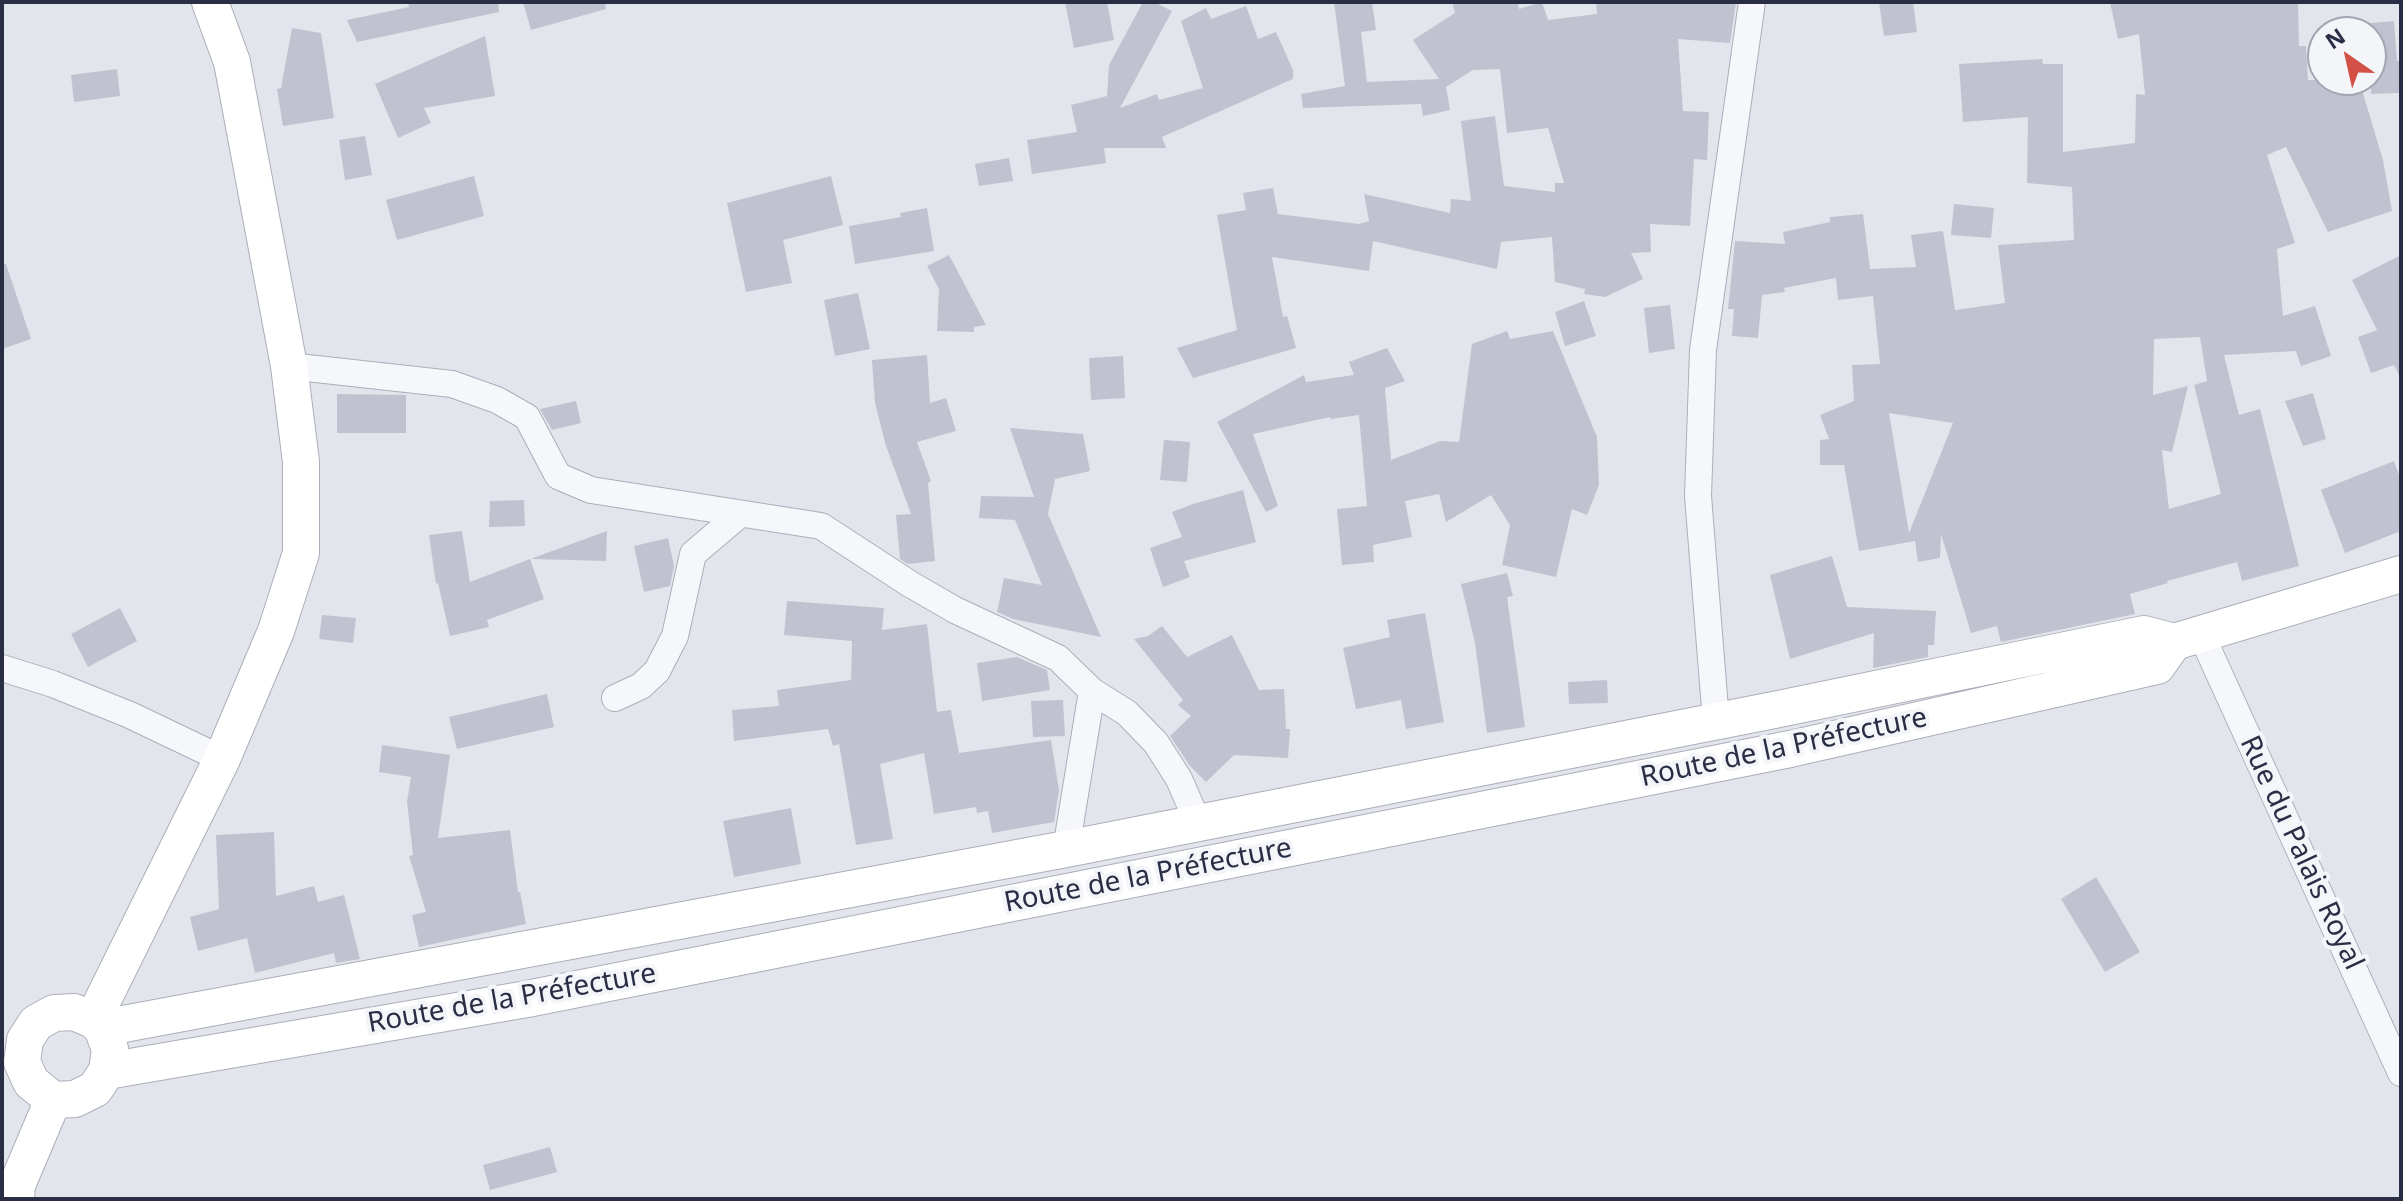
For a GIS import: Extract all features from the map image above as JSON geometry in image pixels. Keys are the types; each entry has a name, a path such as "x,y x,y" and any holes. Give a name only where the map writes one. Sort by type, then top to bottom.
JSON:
{"street":[{"path":"97,1024 222,759 276,631 301,553 301,462 289,366 232,62 210,2"},
{"path":"1716,721 1698,496 1703,350 1752,2"},
{"path":"289,366 452,384 497,400 527,417 558,476 591,490 821,526 955,610 1058,658 1092,691 1127,713 1156,743 1179,779 1198,823"},
{"path":"615,698 641,686 657,671 675,636 693,554 740,514"},
{"name":"Route de la Préfecture","path":"97,1024 1066,849 2144,634 2188,638 2401,574"},
{"name":"Route de la Préfecture","path":"107,1071 527,999 1790,749 2157,666 2188,638"},
{"name":"Rue du Palais Royal","path":"2188,638 2401,1073"},
{"path":"2,668 53,684 130,715 222,759"},
{"path":"1066,849 1092,691"},
{"path":"74,1012 97,1024 110,1049 107,1071 95,1089 75,1099 53,1100 12,1066 36,1023 54,1013 74,1012"},
{"path":"16,1199 17,1185 53,1100"}],"building":[{"path":"408,2 498,2 499,12 357,42 347,20 409,7"},
{"path":"523,2 605,2 606,9 531,30"},
{"path":"1065,2 1107,2 1114,40 1074,48"},
{"path":"1143,2 1154,2 1172,11 1120,108 1157,94 1159,100 1203,88 1181,21 1206,8 1211,19 1246,6 1258,39 1276,32 1293,70 1293,79 1162,137 1166,148 1104,148 1106,163 1032,174 1027,140 1077,132 1071,105 1107,96 1109,65"},
{"path":"1334,2 1372,2 1376,30 1361,32 1367,82 1439,79 1413,40 1455,13 1452,2 1518,2 1519,9 1542,2 1548,20 1597,14 1596,2 1736,2 1730,43 1678,39 1683,111 1709,112 1707,160 1694,159 1690,226 1650,224 1651,252 1631,253 1643,279 1605,297 1584,294 1585,289 1555,282 1552,237 1501,242 1497,269 1373,241 1369,271 1272,257 1283,317 1287,316 1296,348 1193,378 1177,348 1237,330 1217,215 1246,210 1243,193 1273,188 1278,214 1359,224 1369,221 1364,194 1450,213 1451,199 1471,201 1461,121 1495,116 1504,186 1555,192 1555,183 1564,183 1548,128 1507,133 1500,69 1473,70 1446,87 1450,110 1423,116 1421,104 1303,108 1301,94 1345,86"},
{"path":"1879,2 1913,2 1917,32 1884,36"},
{"path":"2110,2 2298,2 2299,46 2306,46 2307,96 2364,96 2383,160 2392,211 2328,232 2286,147 2267,155 2295,243 2277,249 2283,316 2315,306 2331,356 2301,366 2296,351 2224,355 2239,415 2260,409 2299,566 2242,581 2237,562 2130,594 2135,614 2001,642 1997,626 1971,633 1941,534 1940,558 1918,562 1915,541 1859,551 1844,465 1820,465 1820,440 1829,439 1820,415 1854,401 1852,365 1880,364 1873,296 1838,300 1836,278 1784,288 1785,292 1762,295 1758,338 1732,336 1734,309 1728,309 1735,241 1785,244 1783,232 1830,222 1830,217 1863,214 1870,269 1916,267 1911,235 1943,231 1955,310 2005,303 1998,245 2074,240 2072,187 2027,183 2028,117 1963,122 1959,64 2042,59 2043,64 2063,64 2063,152 2135,143 2136,94 2145,95 2139,34 2118,39","holes":["2200,337 2207,381 2194,385 2221,494 2169,509 2162,450 2172,452 2188,386 2153,395 2154,339","1889,413 1953,423 1909,533"]},
{"path":"2394,21 2397,61 2401,61 2401,93 2387,93 2387,22"},
{"path":"292,28 321,33 334,118 283,126 277,89 281,88"},
{"path":"485,36 495,96 424,108 431,123 398,138 375,84"},
{"path":"117,69 120,96 74,102 71,75"},
{"path":"365,136 372,175 345,180 339,140"},
{"path":"1009,158 1013,181 979,186 975,164"},
{"path":"474,176 484,216 397,240 386,200"},
{"path":"831,176 843,225 783,240 792,283 746,292 727,203"},
{"path":"1954,204 1994,208 1991,238 1951,235"},
{"path":"927,208 934,251 855,264 849,226 901,217 900,213"},
{"path":"949,255 986,325 974,327 974,332 937,331 939,289 927,266"},
{"path":"2401,255 2401,379 2394,365 2371,373 2358,337 2377,330 2352,280"},
{"path":"6,264 31,339 2,349 2,265"},
{"path":"858,293 870,349 835,356 824,300"},
{"path":"1584,301 1596,336 1565,346 1555,312"},
{"path":"1670,305 1675,349 1649,353 1644,308"},
{"path":"1507,331 1510,339 1553,331 1597,437 1599,485 1587,515 1572,509 1556,577 1502,565 1510,525 1491,495 1446,522 1439,494 1405,501 1412,537 1373,545 1374,562 1342,565 1337,509 1367,506 1359,415 1330,417 1253,434 1278,506 1266,512 1217,422 1304,375 1306,382 1354,375 1349,362 1387,348 1405,381 1385,388 1391,460 1440,441 1459,442 1472,344"},
{"path":"927,355 930,403 946,398 956,431 917,442 931,481 928,483 935,561 908,564 900,559 896,515 911,514 886,446 875,403 872,360"},
{"path":"1123,356 1125,398 1091,400 1089,358"},
{"path":"2313,393 2326,439 2303,446 2285,401"},
{"path":"337,394 406,395 406,433 337,433"},
{"path":"576,401 581,423 552,430 540,409"},
{"path":"1010,428 1083,434 1090,471 1055,479 1048,514 1101,637 1013,619 997,612 1004,578 1042,585 1015,520 979,518 981,496 1034,497"},
{"path":"1164,440 1190,442 1187,482 1160,480"},
{"path":"2394,461 2401,480 2401,531 2345,553 2321,490"},
{"path":"1243,490 1256,542 1184,561 1190,577 1163,587 1150,548 1182,537 1172,512"},
{"path":"524,500 525,526 489,527 490,501"},
{"path":"462,531 470,582 530,559 544,599 487,620 489,627 450,636 436,584 429,535"},
{"path":"607,531 606,561 533,559 533,558"},
{"path":"668,538 674,566 670,586 644,592 634,546"},
{"path":"1832,556 1847,607 1936,611 1934,645 1928,645 1928,657 1873,668 1874,633 1790,659 1770,575"},
{"path":"1507,573 1513,596 1507,597 1525,727 1487,733 1475,643 1461,584"},
{"path":"787,601 884,608 882,630 927,624 937,712 951,710 959,753 1051,740 1059,790 1054,822 992,833 988,811 977,813 976,807 934,814 924,753 880,764 893,839 856,845 839,744 833,746 828,729 734,741 732,710 779,706 777,690 851,680 852,641 784,635"},
{"path":"120,608 137,641 88,667 71,634"},
{"path":"1425,613 1444,722 1406,729 1401,700 1356,709 1343,648 1390,637 1387,620"},
{"path":"322,615 356,618 353,643 319,639"},
{"path":"1162,626 1187,657 1232,635 1259,690 1284,689 1286,729 1290,729 1288,758 1234,755 1206,782 1190,766 1170,736 1191,716 1178,705 1183,700 1134,639 1148,636"},
{"path":"1017,657 1047,670 1050,690 982,701 977,663"},
{"path":"1607,680 1608,703 1569,704 1568,682"},
{"path":"547,694 554,727 457,749 449,717"},
{"path":"1063,700 1065,736 1033,737 1031,701"},
{"path":"382,745 450,755 438,838 510,830 518,892 526,924 419,947 412,915 426,912 409,856 413,855 407,802 411,777 379,772"},
{"path":"791,808 801,864 734,877 723,821"},
{"path":"274,832 276,896 314,886 318,902 344,895 360,959 336,963 334,953 255,973 247,938 198,951 190,917 219,909 216,835"},
{"path":"2096,877 2140,952 2105,972 2061,899"},
{"path":"550,1147 557,1172 490,1190 483,1165"}]}
